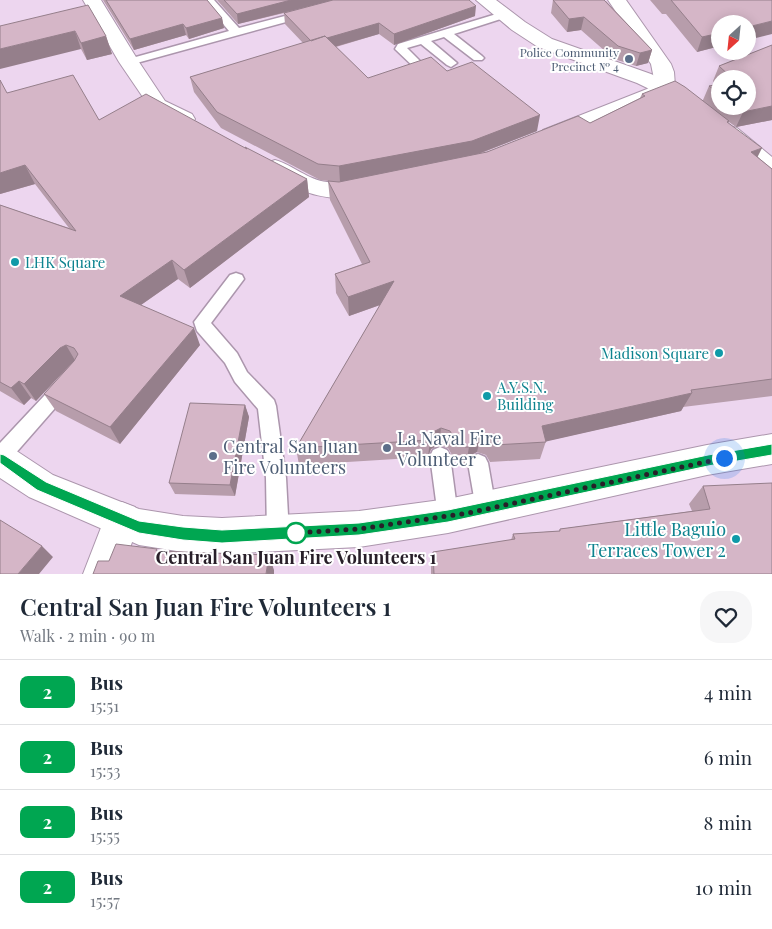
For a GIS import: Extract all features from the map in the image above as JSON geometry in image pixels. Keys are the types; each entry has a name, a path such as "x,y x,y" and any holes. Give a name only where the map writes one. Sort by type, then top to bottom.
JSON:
{"main road":[{"path":"92,0 129,62 158,105 199,127"},
{"path":"485,0 529,34 556,48 632,73 665,86 677,93 717,123 772,169"},
{"path":"617,0 661,64 664,72 665,86"},
{"path":"531,143 654,93 665,86"},
{"path":"256,158 314,189 340,192 386,184"},
{"path":"0,458 41,486 139,527 183,534 222,536 359,529 448,516 708,460 772,449"},
{"path":"102,574 122,519"}],"lane":[{"path":"208,0 237,33"},
{"path":"129,62 318,10"},
{"path":"421,68 401,49 402,46 504,15"},
{"path":"446,33 478,58"},
{"path":"422,40 452,64"},
{"path":"236,279 202,322 203,326 234,361 241,377 267,406 276,478 278,534"},
{"path":"0,458 77,372"},
{"path":"440,456 448,516"},
{"path":"478,463 486,509"}],"building":[{"path":"106,0 207,0 222,18 186,28 183,24 130,39"},
{"path":"224,0 291,0 237,14"},
{"path":"333,0 469,0 476,6 394,34 379,23 311,41 284,13"},
{"path":"553,0 604,0 652,50 640,53 618,46 584,17 569,19"},
{"path":"671,0 772,0 772,21 756,25 756,15 711,15 711,35 702,37"},
{"path":"88,5 106,36 81,43 75,31 0,49 0,26"},
{"path":"325,36 368,78 431,57 447,71 472,62 540,115 472,141 339,166 318,164 217,112 190,77"},
{"path":"772,45 772,106 756,109 756,70 723,70 719,66 734,60 756,60 756,51"},
{"path":"73,75 99,120 146,94 307,179 184,270 172,260 120,296 194,328 110,427 44,394 74,361 78,354 74,348 66,345 60,348 24,384 19,381 11,388 0,382 0,205 76,231 25,165 0,173 0,80 7,93"},
{"path":"675,81 711,107 711,115 721,115 729,121 727,122 762,148 751,152 772,169 772,379 691,390 692,393 542,426 546,442 494,445 490,438 481,435 473,439 469,447 465,447 463,438 454,438 450,431 441,428 433,432 430,440 296,448 394,281 348,297 335,274 370,262 328,181 339,182 487,152 578,116 590,123 645,96 642,94"},
{"name":"Central San Juan Fire Volunteers","path":"190,403 245,405 230,485 169,483"},
{"path":"772,483 772,574 434,574 433,552 515,539 513,534 560,531 560,529 710,509 703,486"},
{"path":"0,520 42,546 18,574 0,574"},
{"path":"116,544 157,549 156,551 269,555 266,574 93,574 98,561 109,561"}],"bus line":[{"name":"2","path":"0,459 41,486 139,527 183,534 222,536 359,529 468,513 708,460 772,449"}],"place":[{"name":"Police Community Precinct № 4","path":"629,59"},
{"name":"LHK Square","path":"15,262"},
{"name":"Madison Square","path":"719,353"},
{"name":"A.Y.S.N. Building","path":"487,396"},
{"name":"La Naval Fire Volunteer","path":"387,448"},
{"name":"Central San Juan Fire Volunteers","path":"213,456"},
{"name":"Central San Juan Fire Volunteers 1","path":"296,533"},
{"name":"Little Baguio Terraces Tower 2","path":"736,539"}],"route":[{"path":"296,533 294,533 359,529 468,513 724,458"}]}
